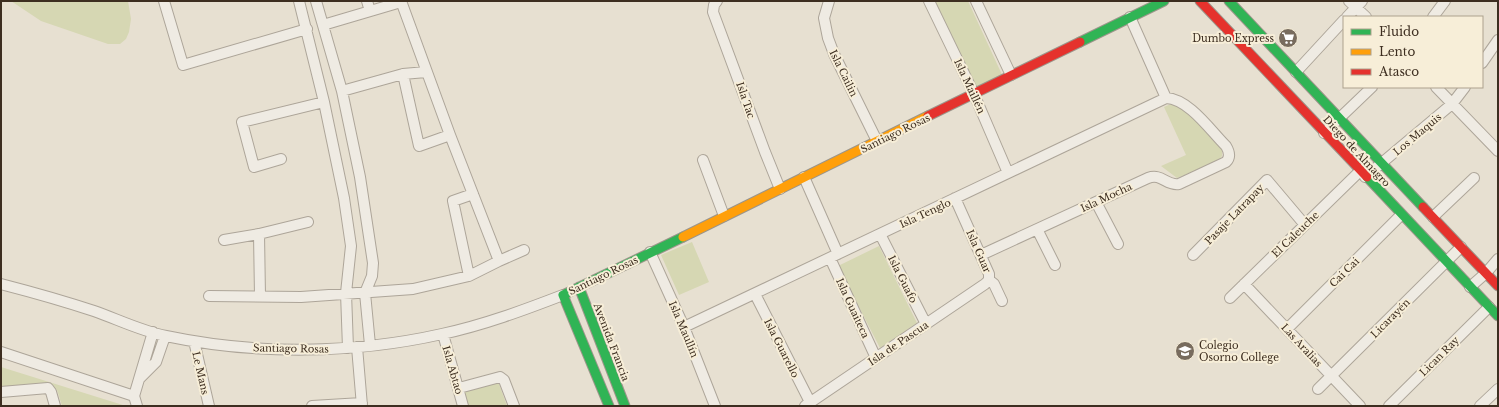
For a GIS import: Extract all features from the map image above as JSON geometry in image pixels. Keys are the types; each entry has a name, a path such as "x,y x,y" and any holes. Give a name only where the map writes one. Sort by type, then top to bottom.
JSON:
{"street":[{"path":"164,1 183,65 307,29"},
{"path":"299,1 324,102 344,198 351,246 346,293 362,404 312,406"},
{"path":"316,1 342,91 360,177 373,263 372,276 365,293 370,345"},
{"path":"367,1 370,11"},
{"name":"Isla Tac","path":"717,1 714,5 713,12 757,132 780,189"},
{"name":"Isla Cailin","path":"829,1 824,18 828,38 834,54 878,141"},
{"name":"Isla Maillén","path":"929,1 974,94 1008,173"},
{"path":"976,1 1011,76"},
{"name":"Santiago Rosas","path":"1,284 92,310 165,336 194,341 279,349 353,347 413,340 443,334 497,319 579,287 1164,1"},
{"name":"Diego de Almagro","path":"1200,1 1498,316"},
{"name":"Diego de Almagro","path":"1229,1 1498,286"},
{"path":"1434,16 1445,1"},
{"path":"323,25 401,2 426,72 499,261"},
{"path":"1347,16 1356,3 1365,16"},
{"path":"1130,17 1166,98"},
{"path":"1296,72 1343,21"},
{"path":"1483,62 1498,40"},
{"path":"342,91 404,74 426,72"},
{"path":"404,74 419,146 450,135"},
{"path":"1324,133 1371,88"},
{"path":"1437,88 1498,151"},
{"name":"Los Maquis","path":"1363,174 1382,163 1452,104 1463,88"},
{"name":"Isla Mocha","path":"980,255 1152,176 1159,177 1173,184 1179,184 1223,164 1229,157 1226,146 1187,106 1177,100 1166,98"},
{"name":"Isla Tenglo","path":"684,327 1166,98"},
{"path":"281,159 254,167 242,122 324,102"},
{"path":"703,160 724,216"},
{"name":"El Caleuche","path":"1230,298 1305,225 1363,174"},
{"name":"Isla Guaiteca","path":"804,177 834,256 876,358"},
{"path":"1433,218 1474,178"},
{"name":"Pasaje Latrapay","path":"1193,255 1267,180 1305,225"},
{"path":"469,276 453,201 473,194"},
{"name":"Isla Guar","path":"955,198 989,274 989,280 994,284 1002,301"},
{"path":"1096,202 1118,244"},
{"name":"Cai Cai","path":"1287,329 1401,214"},
{"path":"224,240 259,234 308,222"},
{"path":"1037,229 1055,265"},
{"path":"259,234 260,296"},
{"name":"Isla Guafo","path":"880,234 926,324"},
{"name":"Licarayén","path":"1318,389 1461,247"},
{"path":"209,296 301,297 413,289 469,276 524,250"},
{"name":"Isla Maullín","path":"650,252 684,327 715,406"},
{"path":"1470,287 1486,273 1498,259"},
{"name":"Isla de Pascua","path":"807,404 989,280"},
{"name":"Las Aralias","path":"1244,284 1360,406"},
{"name":"Avenida Francia","path":"579,287 625,406"},
{"path":"563,294 609,406"},
{"name":"Isla Guarello","path":"755,294 807,404"},
{"name":"Lican Ray","path":"1389,406 1489,306"},
{"path":"1,352 136,401 140,378 153,332"},
{"name":"Isla Abtao","path":"443,334 463,406"},
{"path":"140,378 156,362 165,336"},
{"name":"Le Mans","path":"194,341 209,406"},
{"path":"459,388 500,377 504,380 514,406"},
{"path":"1,392 48,388 51,392 55,406"},
{"path":"1480,406 1498,389"}],"green space":[{"path":"11,1 128,1 131,19 129,32 126,39 120,44 108,44 41,21"},
{"path":"933,1 968,1 1004,79 975,93"},
{"path":"1173,103 1183,107 1222,150 1222,156 1217,162 1177,178 1161,166 1186,155 1164,107"},
{"path":"692,242 709,282 679,295 661,255"},
{"path":"879,246 917,323 880,348 838,266"},
{"path":"1,367 126,406 62,406 57,390 48,384 1,392"},
{"path":"493,381 499,384 507,406 465,406 464,389"}],"traffic: fast":[{"path":"1080,42 1164,1"},
{"path":"1229,1 1423,207"},
{"path":"1367,177 1498,316"},
{"path":"609,406 563,295 683,237"},
{"path":"579,287 625,406"}],"traffic: slow":[{"path":"683,237 928,116"}],"traffic: jam":[{"path":"1200,1 1367,177"},
{"path":"928,116 1080,42"},
{"path":"1423,207 1498,286"}],"place":[{"name":"Dumbo Express","path":"1288,38"},
{"name":"Colegio Osorno College","path":"1185,351"}]}
